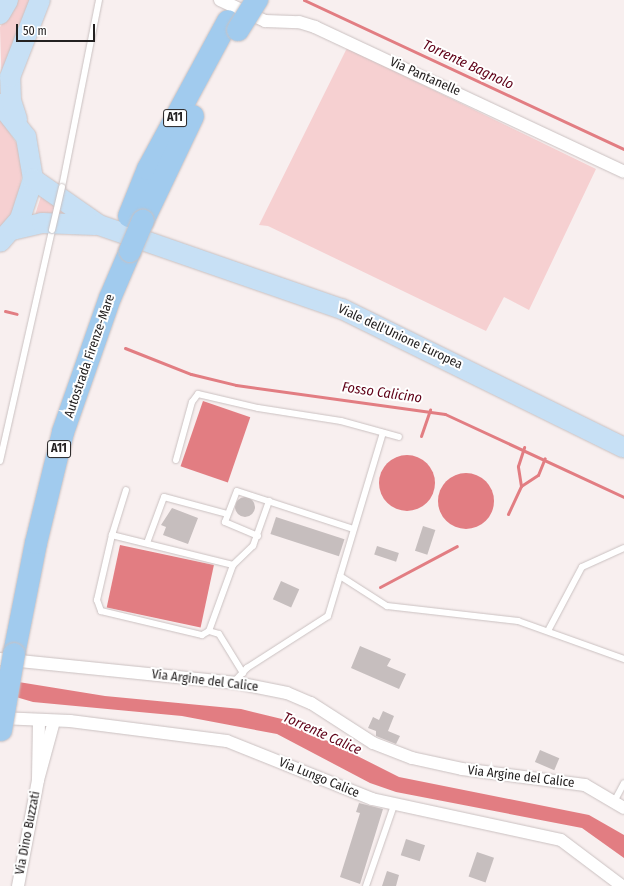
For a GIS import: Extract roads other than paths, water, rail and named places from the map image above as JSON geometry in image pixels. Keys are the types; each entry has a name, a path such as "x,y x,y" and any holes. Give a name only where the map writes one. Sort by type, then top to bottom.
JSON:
{"highway":[{"name":"Autostrada Firenze-Mare","path":"233,26 240,0"},
{"name":"Autostrada Firenze-Mare","path":"0,729 5,652 36,543 63,432 110,298 123,249 136,219 148,169 233,26 256,0"}],"main road":[{"path":"0,14 8,0"},
{"path":"19,125 11,100 10,77 40,0"},
{"name":"Viale dell'Unione Europea","path":"0,104 19,125 30,151 33,179 27,206 6,236"},
{"name":"Viale dell'Unione Europea","path":"33,179 99,225 342,309 624,448"},
{"name":"Viale dell'Unione Europea","path":"6,236 42,223 99,225"}],"street":[{"name":"Via Pantanelle","path":"220,0 265,21 299,22 315,27 624,172"},
{"name":"Via Argine del Calice","path":"5,652 232,683 287,693 311,703 373,743 412,758 462,770 585,784 619,804"},
{"name":"Via Lungo Calice","path":"0,729 39,721 54,721 227,741 394,805 561,840 622,886"},
{"name":"Via Dino Buzzati","path":"38,780 39,721"},
{"name":"Via Dino Buzzati","path":"18,886 38,780 54,721"}],"lane":[{"path":"0,461 62,187 99,0"},
{"path":"176,460 192,402 198,394 258,408 341,421 399,438"},
{"path":"232,683 243,672 325,620 340,576 383,433"},
{"path":"126,490 112,535 97,600 100,611 202,635 209,631 233,565 247,554 258,536 269,501"},
{"path":"258,536 226,525 227,514 237,491 353,529"},
{"path":"147,543 164,497 227,514"},
{"path":"112,535 233,565"},
{"path":"549,629 582,567 624,548"},
{"path":"340,576 387,606 505,618 549,629 624,659"},
{"path":"209,631 222,636 243,672"},
{"path":"619,804 624,782"},
{"path":"366,886 394,805"}],"waterway":[{"name":"Torrente Bagnolo","path":"304,0 624,149"},
{"name":"Fosso Calicino","path":"5,311 17,314"},
{"name":"Fosso Calicino","path":"125,348 191,374 236,385 445,414 624,497"},
{"path":"421,436 430,410"},
{"path":"508,514 521,486 518,466 524,447"},
{"path":"521,486 538,475 545,458"},
{"path":"380,587 457,546"}],"water label":[{"name":"Torrente Calice","path":"322,734"}]}
